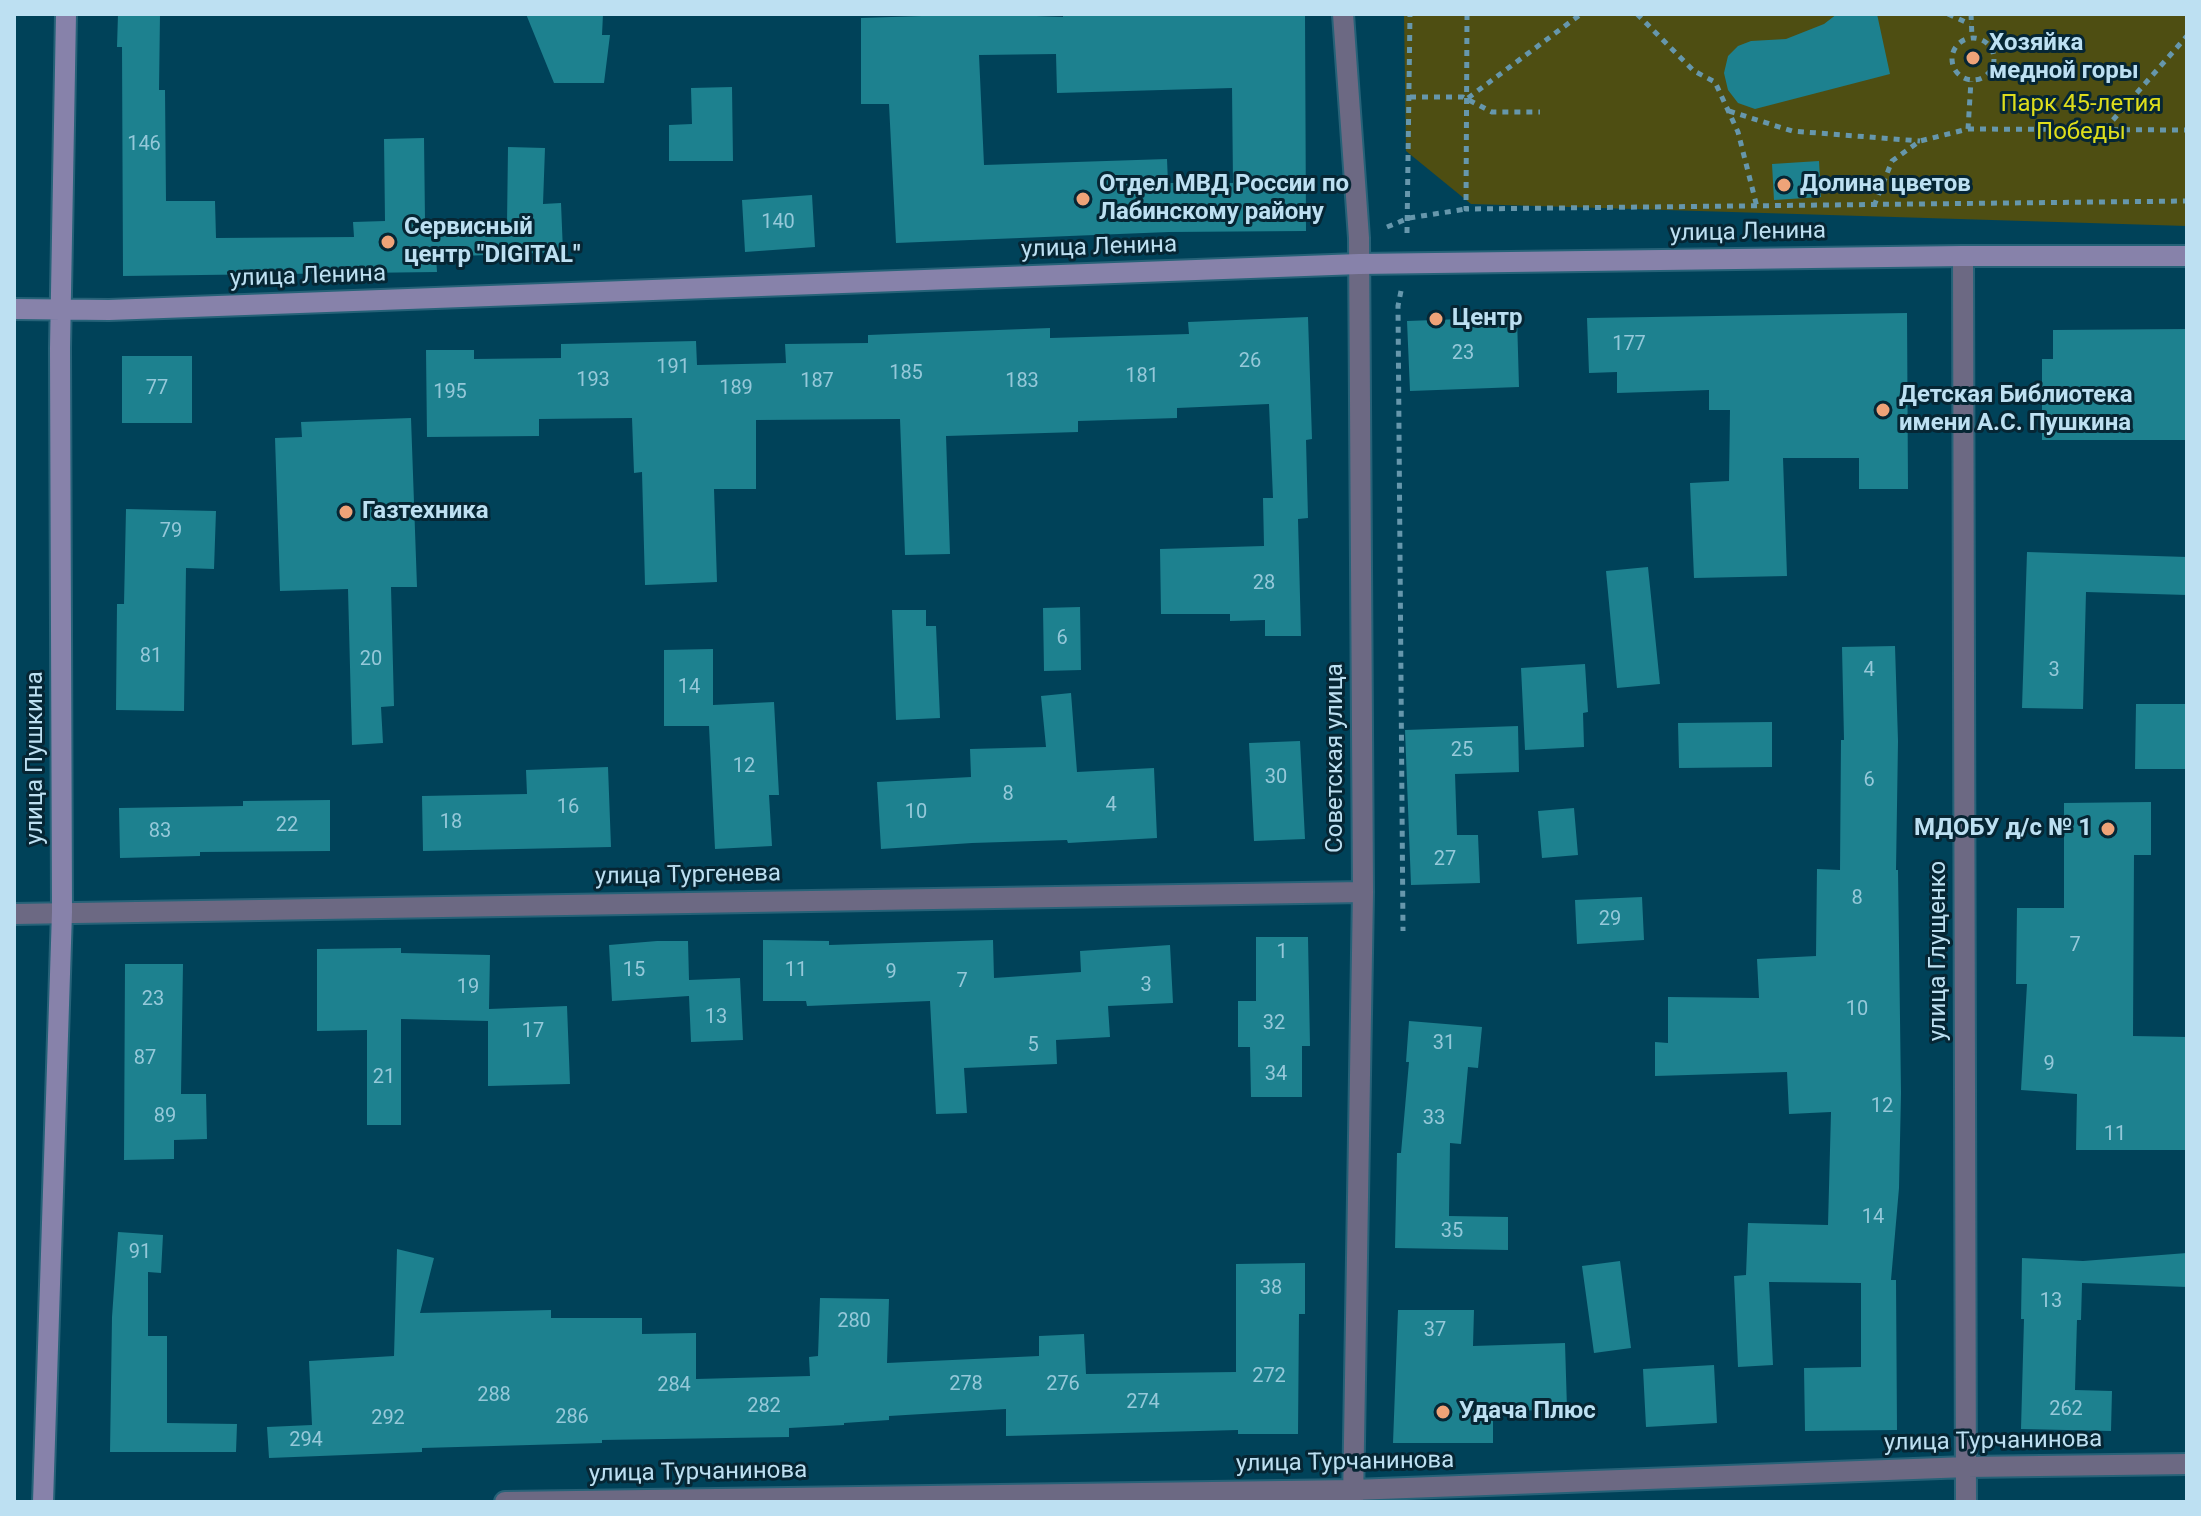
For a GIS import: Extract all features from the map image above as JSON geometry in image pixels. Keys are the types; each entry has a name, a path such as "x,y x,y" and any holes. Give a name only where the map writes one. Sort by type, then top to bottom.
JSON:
{"street":[{"name":"улица Пушкина","path":"43,1502 62,912 61,310 66,14"},
{"name":"Советская улица","path":"1343,14 1359,264 1363,892 1353,1496"},
{"name":"улица Глущенко","path":"1963,256 1966,1502"},
{"name":"улица Ленина","path":"14,309 61,310 1359,264 2187,256"},
{"name":"улица Тургенева","path":"14,914 1363,892"},
{"name":"улица Турчанинова","path":"505,1502 1353,1496 1967,1467 2187,1464"}],"path":[{"path":"1403,931 1398,306 1409,218 1410,14"},
{"path":"1467,14 1466,209 2187,201"},
{"path":"1468,98 1581,14"},
{"path":"1637,14 1694,71 1715,82 1738,132 1757,207"},
{"path":"1948,14 1970,24"},
{"path":"1971,14 1972,37"},
{"path":"2105,130 2187,36"},
{"path":"1972,37 1986,42 1995,60 1994,67 1985,78 1971,81 1964,79 1954,69 1952,55 1959,43 1972,37"},
{"path":"1968,129 1971,81"},
{"path":"1410,97 1468,98 1492,112 1540,112"},
{"path":"1728,111 1792,131 1920,141 1968,129 2187,130"},
{"path":"1874,206 1892,161 1920,141"}],"green space":[{"name":"Парк 45-летия Победы","path":"1404,14 2187,14 2187,226 1471,204 1406,151"}],"building":[{"path":"118,14 160,14 159,90 165,90 166,201 215,201 216,238 354,237 353,222 385,221 384,139 424,138 425,220 436,220 436,227 507,224 508,147 545,148 543,204 561,203 563,252 436,257 437,272 123,276 122,47 117,47"},
{"path":"526,14 603,14 602,35 610,35 604,83 554,83"},
{"path":"983,14 1063,17 1063,14 1305,14 1306,231 1169,232 896,243 889,104 861,104 861,18","holes":["1056,54 1057,93 1232,88 1233,183 1168,183 1167,159 984,165 979,55"]},
{"path":"1837,14 1877,14 1890,74 1755,109 1738,103 1728,90 1724,73 1728,56 1738,46 1751,41 1786,39 1824,24"},
{"path":"732,87 733,161 669,161 669,125 692,124 691,88"},
{"path":"1819,161 1821,197 1774,200 1772,164"},
{"path":"812,195 815,247 745,252 742,200"},
{"path":"1907,313 1908,489 1859,489 1859,458 1783,458 1787,576 1694,578 1690,483 1729,481 1730,410 1709,410 1709,390 1617,393 1617,372 1589,373 1587,318"},
{"path":"1308,317 1312,439 1306,440 1308,518 1298,519 1301,636 1265,636 1265,620 1230,621 1230,614 1161,614 1160,549 1264,546 1263,498 1273,498 1269,404 1177,408 1177,418 1078,421 1078,432 946,436 950,554 905,555 900,419 756,420 756,489 714,489 717,582 645,585 642,472 634,473 632,418 539,419 539,436 427,437 426,350 474,350 474,359 561,358 561,344 696,341 697,365 786,363 785,344 868,343 868,335 1050,328 1050,338 1189,334 1188,322"},
{"path":"1517,317 1519,387 1410,391 1407,321"},
{"path":"2187,329 2187,440 2042,440 2042,359 2053,359 2053,330"},
{"path":"122,356 192,356 192,423 122,423"},
{"name":"Газтехника","path":"411,418 417,587 391,587 394,706 381,707 383,743 352,745 348,589 280,591 275,438 302,437 301,422"},
{"path":"126,509 216,511 214,569 186,568 184,711 116,710 117,604 124,604"},
{"path":"2027,552 2187,557 2187,595 2086,592 2083,709 2022,708"},
{"path":"1648,567 1660,684 1617,688 1606,571"},
{"path":"1080,607 1081,670 1044,671 1043,608"},
{"path":"892,610 926,610 926,626 936,626 940,718 896,720"},
{"path":"1895,646 1901,1093 1899,1188 1891,1280 1896,1280 1897,1430 1805,1431 1804,1368 1861,1367 1861,1283 1769,1282 1773,1365 1738,1367 1734,1276 1746,1275 1748,1223 1828,1225 1831,1112 1789,1114 1787,1072 1655,1076 1655,1042 1668,1043 1668,997 1759,998 1757,959 1816,956 1817,869 1840,870 1841,740 1844,740 1842,647"},
{"path":"713,649 713,705 774,702 779,795 769,795 772,846 715,849 709,726 664,726 664,650"},
{"path":"1585,664 1588,712 1583,713 1584,747 1525,750 1521,668"},
{"path":"1071,693 1077,772 1154,768 1157,838 881,849 877,782 971,777 970,749 1046,747 1041,696"},
{"path":"2136,704 2187,704 2187,769 2135,769"},
{"path":"1772,722 1772,767 1679,768 1678,723"},
{"path":"1518,726 1519,772 1455,774 1457,835 1478,835 1480,883 1411,885 1405,730"},
{"path":"1300,741 1305,839 1254,841 1249,743"},
{"path":"608,767 611,847 423,851 422,796 527,794 526,770"},
{"path":"330,800 330,851 200,852 200,856 120,858 119,808 243,806 243,801"},
{"path":"2151,802 2151,855 2134,855 2133,1036 2187,1037 2187,1150 2076,1150 2077,1094 2021,1090 2027,984 2016,984 2017,908 2064,908 2064,803"},
{"path":"1574,808 1578,855 1542,858 1538,811"},
{"path":"1642,897 1644,940 1577,944 1575,900"},
{"path":"1256,937 1308,937 1310,1046 1302,1046 1302,1097 1251,1097 1250,1047 1238,1047 1238,1001 1256,1001"},
{"path":"763,940 829,941 829,945 993,940 994,978 1081,972 1080,951 1170,945 1173,1003 1108,1006 1110,1037 1056,1040 1057,1064 964,1068 967,1113 936,1114 930,1001 807,1006 806,1001 763,1001"},
{"path":"688,941 689,980 740,978 743,1040 691,1042 689,996 612,1001 609,945"},
{"path":"401,948 401,953 490,955 489,1009 567,1006 570,1084 488,1086 488,1021 401,1019 401,1125 367,1125 367,1030 317,1031 317,949"},
{"path":"125,964 183,964 181,1094 206,1094 207,1139 174,1140 174,1159 124,1160"},
{"path":"1409,1021 1482,1027 1478,1068 1468,1067 1461,1144 1450,1143 1449,1216 1508,1217 1508,1250 1395,1248 1397,1153 1401,1153 1409,1062 1406,1062"},
{"path":"118,1232 163,1235 161,1273 148,1272 148,1336 167,1336 167,1423 237,1424 236,1452 110,1452 112,1317"},
{"path":"397,1249 434,1258 420,1313 551,1310 551,1318 642,1318 642,1334 696,1333 696,1379 810,1376 809,1357 818,1356 820,1298 889,1299 887,1363 1039,1356 1039,1336 1084,1334 1086,1374 1236,1372 1236,1264 1305,1263 1305,1314 1299,1314 1298,1434 1238,1434 1238,1430 1006,1436 1006,1409 889,1416 889,1420 789,1428 789,1437 602,1440 602,1443 422,1448 422,1452 269,1458 267,1427 312,1425 309,1361 394,1356"},
{"path":"2187,1253 2187,1287 2082,1283 2081,1320 2077,1320 2075,1390 2112,1391 2111,1431 2021,1429 2022,1258 2083,1261"},
{"path":"1620,1261 1631,1348 1594,1353 1582,1266"},
{"path":"1398,1310 1474,1310 1473,1346 1565,1343 1567,1409 1493,1412 1493,1443 1393,1443"},
{"path":"1714,1365 1717,1423 1646,1427 1643,1369"}],"place":[{"name":"Хозяйка медной горы","path":"1973,58"},
{"name":"Долина цветов","path":"1784,185"},
{"name":"Отдел МВД России по Лабинскому району","path":"1083,199"},
{"name":"Сервисный центр \"DIGITAL\"","path":"388,242"},
{"name":"Центр","path":"1436,319"},
{"name":"Детская Библиотека имени А.С. Пушкина","path":"1883,410"},
{"name":"Газтехника","path":"346,512"},
{"name":"МДОБУ д/с № 1","path":"2108,829"},
{"name":"Удача Плюс","path":"1443,1412"}]}
